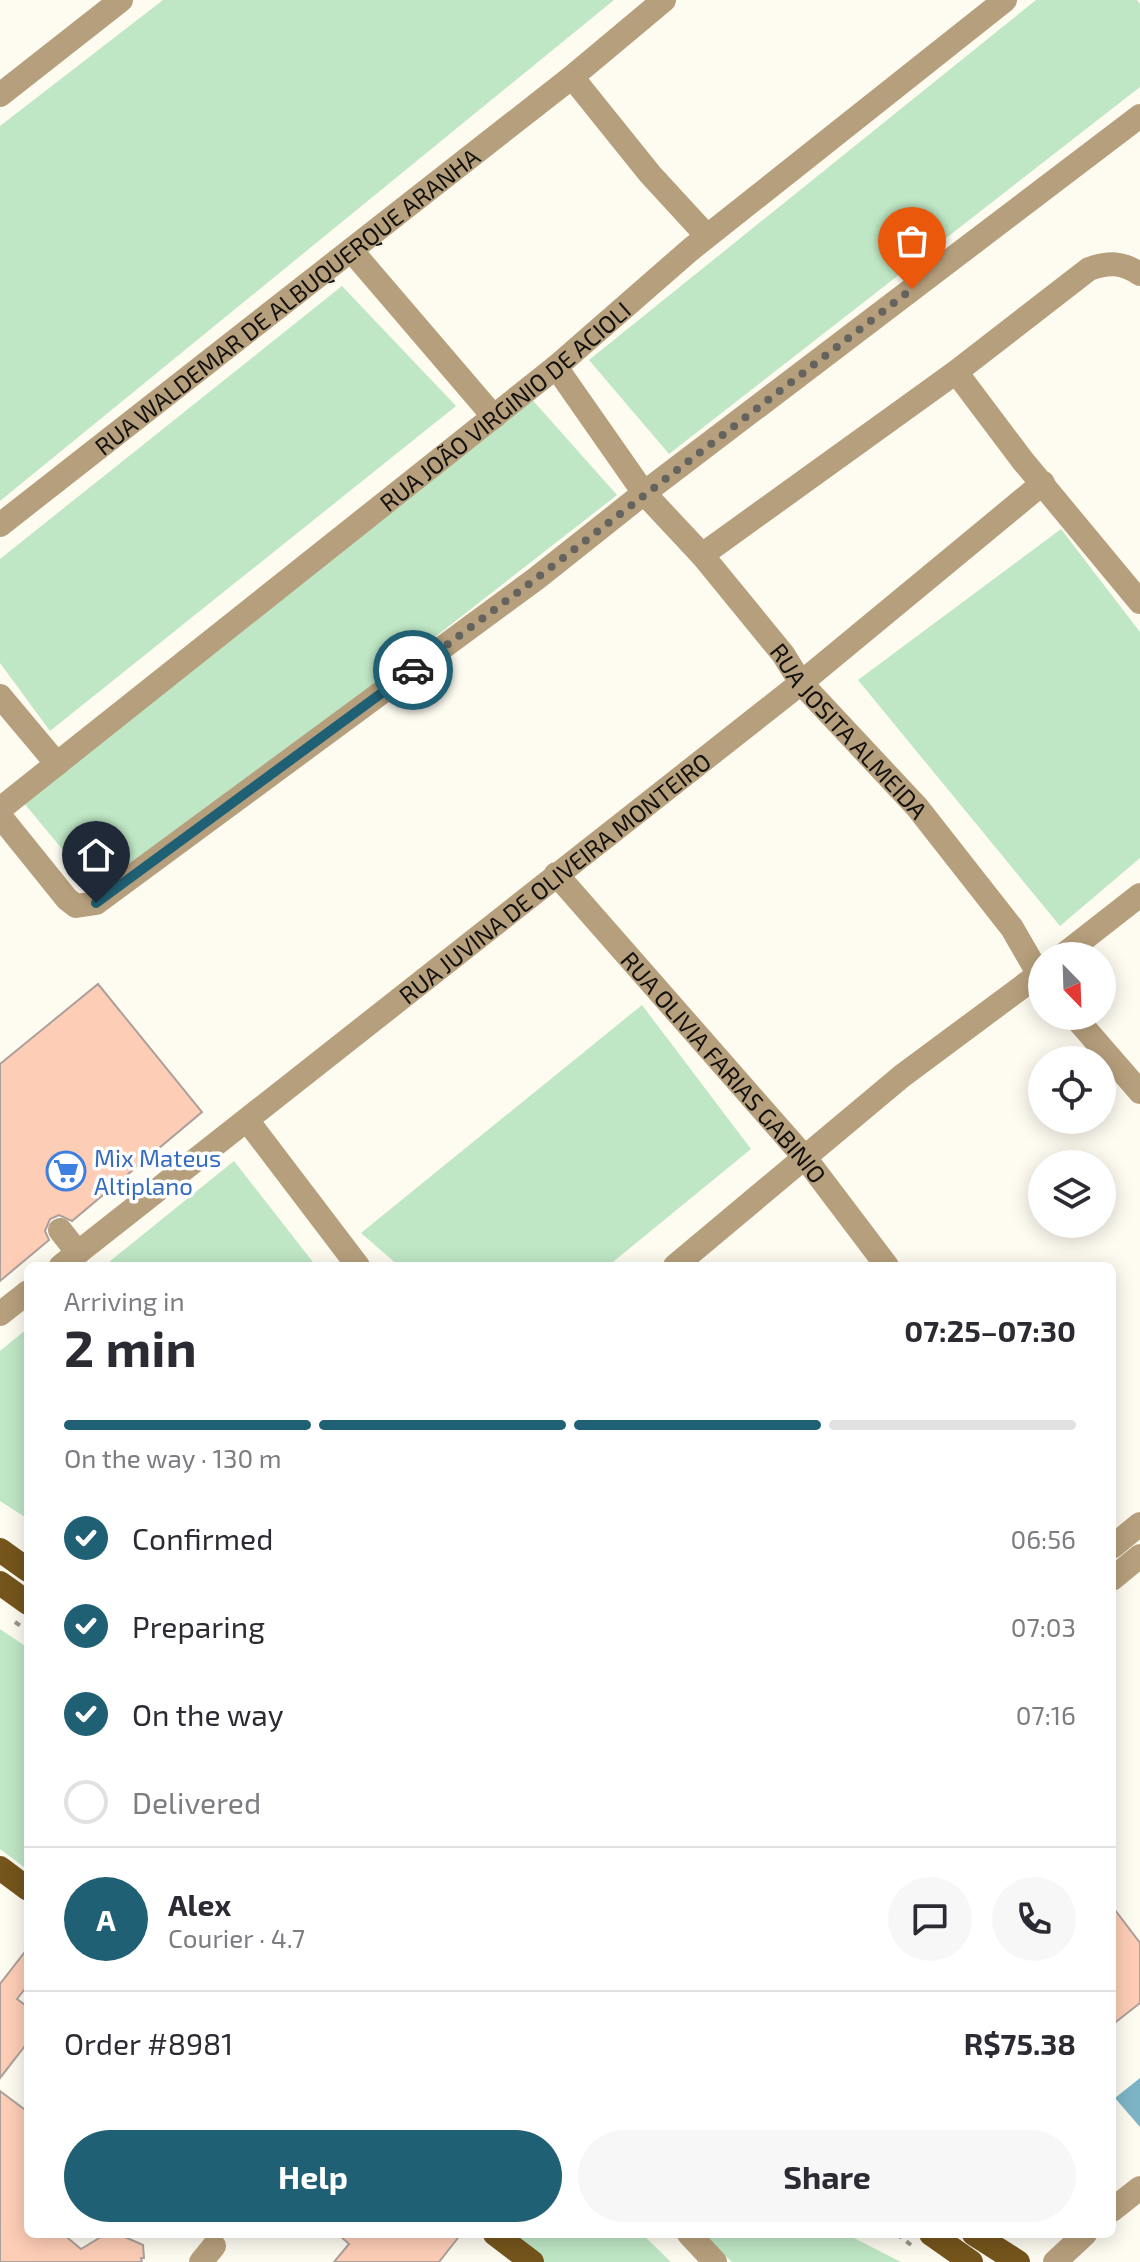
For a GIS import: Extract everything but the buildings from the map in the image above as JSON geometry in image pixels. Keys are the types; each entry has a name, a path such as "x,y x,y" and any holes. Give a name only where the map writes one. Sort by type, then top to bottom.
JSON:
{"main road":[{"path":"0,1550 24,1567"},
{"path":"0,1583 24,1600"},
{"path":"0,1868 24,1886"},
{"path":"500,2238 532,2262"},
{"path":"937,2238 971,2262"},
{"path":"980,2238 1018,2262"}],"street":[{"path":"0,95 121,0"},
{"name":"RUA WALDEMAR DE ALBUQUERQUE ARANHA","path":"0,525 572,77 664,0"},
{"name":"RUA JOÃO VIRGINIO DE ACIOLI","path":"0,809 494,417 707,236 1005,0"},
{"path":"572,77 650,174 707,236"},
{"path":"0,816 67,899 76,906 96,903 537,578 1140,116"},
{"path":"351,250 494,417"},
{"path":"702,555 956,372 1089,269 1113,263 1126,265 1140,274"},
{"name":"RUA JOSITA ALMEIDA","path":"556,367 644,493 702,555 783,654 801,683 917,807 1012,928 1028,954"},
{"path":"956,372 1140,602"},
{"name":"RUA JUVINA DE OLIVEIRA MONTEIRO","path":"69,1259 801,683 1043,483"},
{"path":"0,696 57,764"},
{"name":"RUA OLIVIA FARIAS GABINIO","path":"556,874 806,1159 884,1262"},
{"path":"1080,942 1140,895"},
{"path":"680,1262 902,1076 1028,984"},
{"path":"1086,1030 1140,1092"},
{"path":"247,1120 355,1262"},
{"path":"60,1230 69,1259"},
{"path":"0,1314 24,1295"},
{"path":"1123,1560 1140,1524"},
{"path":"1116,2207 1140,2188"},
{"path":"693,2238 715,2262"},
{"path":"1055,2262 1081,2238"}],"green space":[{"path":"163,0 614,0 0,501 0,126"},
{"path":"1036,0 1137,0 1140,4 1140,87 669,454 589,360"},
{"path":"342,286 456,406 50,731 0,663 0,559"},
{"path":"528,395 617,495 102,897 23,802"},
{"path":"1061,529 1140,632 1140,858 1060,926 858,680"},
{"path":"642,1005 751,1149 613,1262 394,1262 361,1233"},
{"path":"234,1161 313,1262 109,1262"},
{"path":"24,1331 24,1516 0,1501 0,1351"},
{"path":"0,1629 24,1645 24,1867 0,1849"},
{"path":"510,2238 646,2238 671,2262 542,2262"},
{"path":"706,2238 854,2238 901,2262 732,2262"}],"water":[{"path":"1140,2078 1140,2127 1116,2099"}],"way so far":[{"path":"413,670 912,289"}],"place":[{"name":"Mix Mateus Altiplano","path":"66,1171"}],"route":[{"path":"96,903 413,670"}]}
